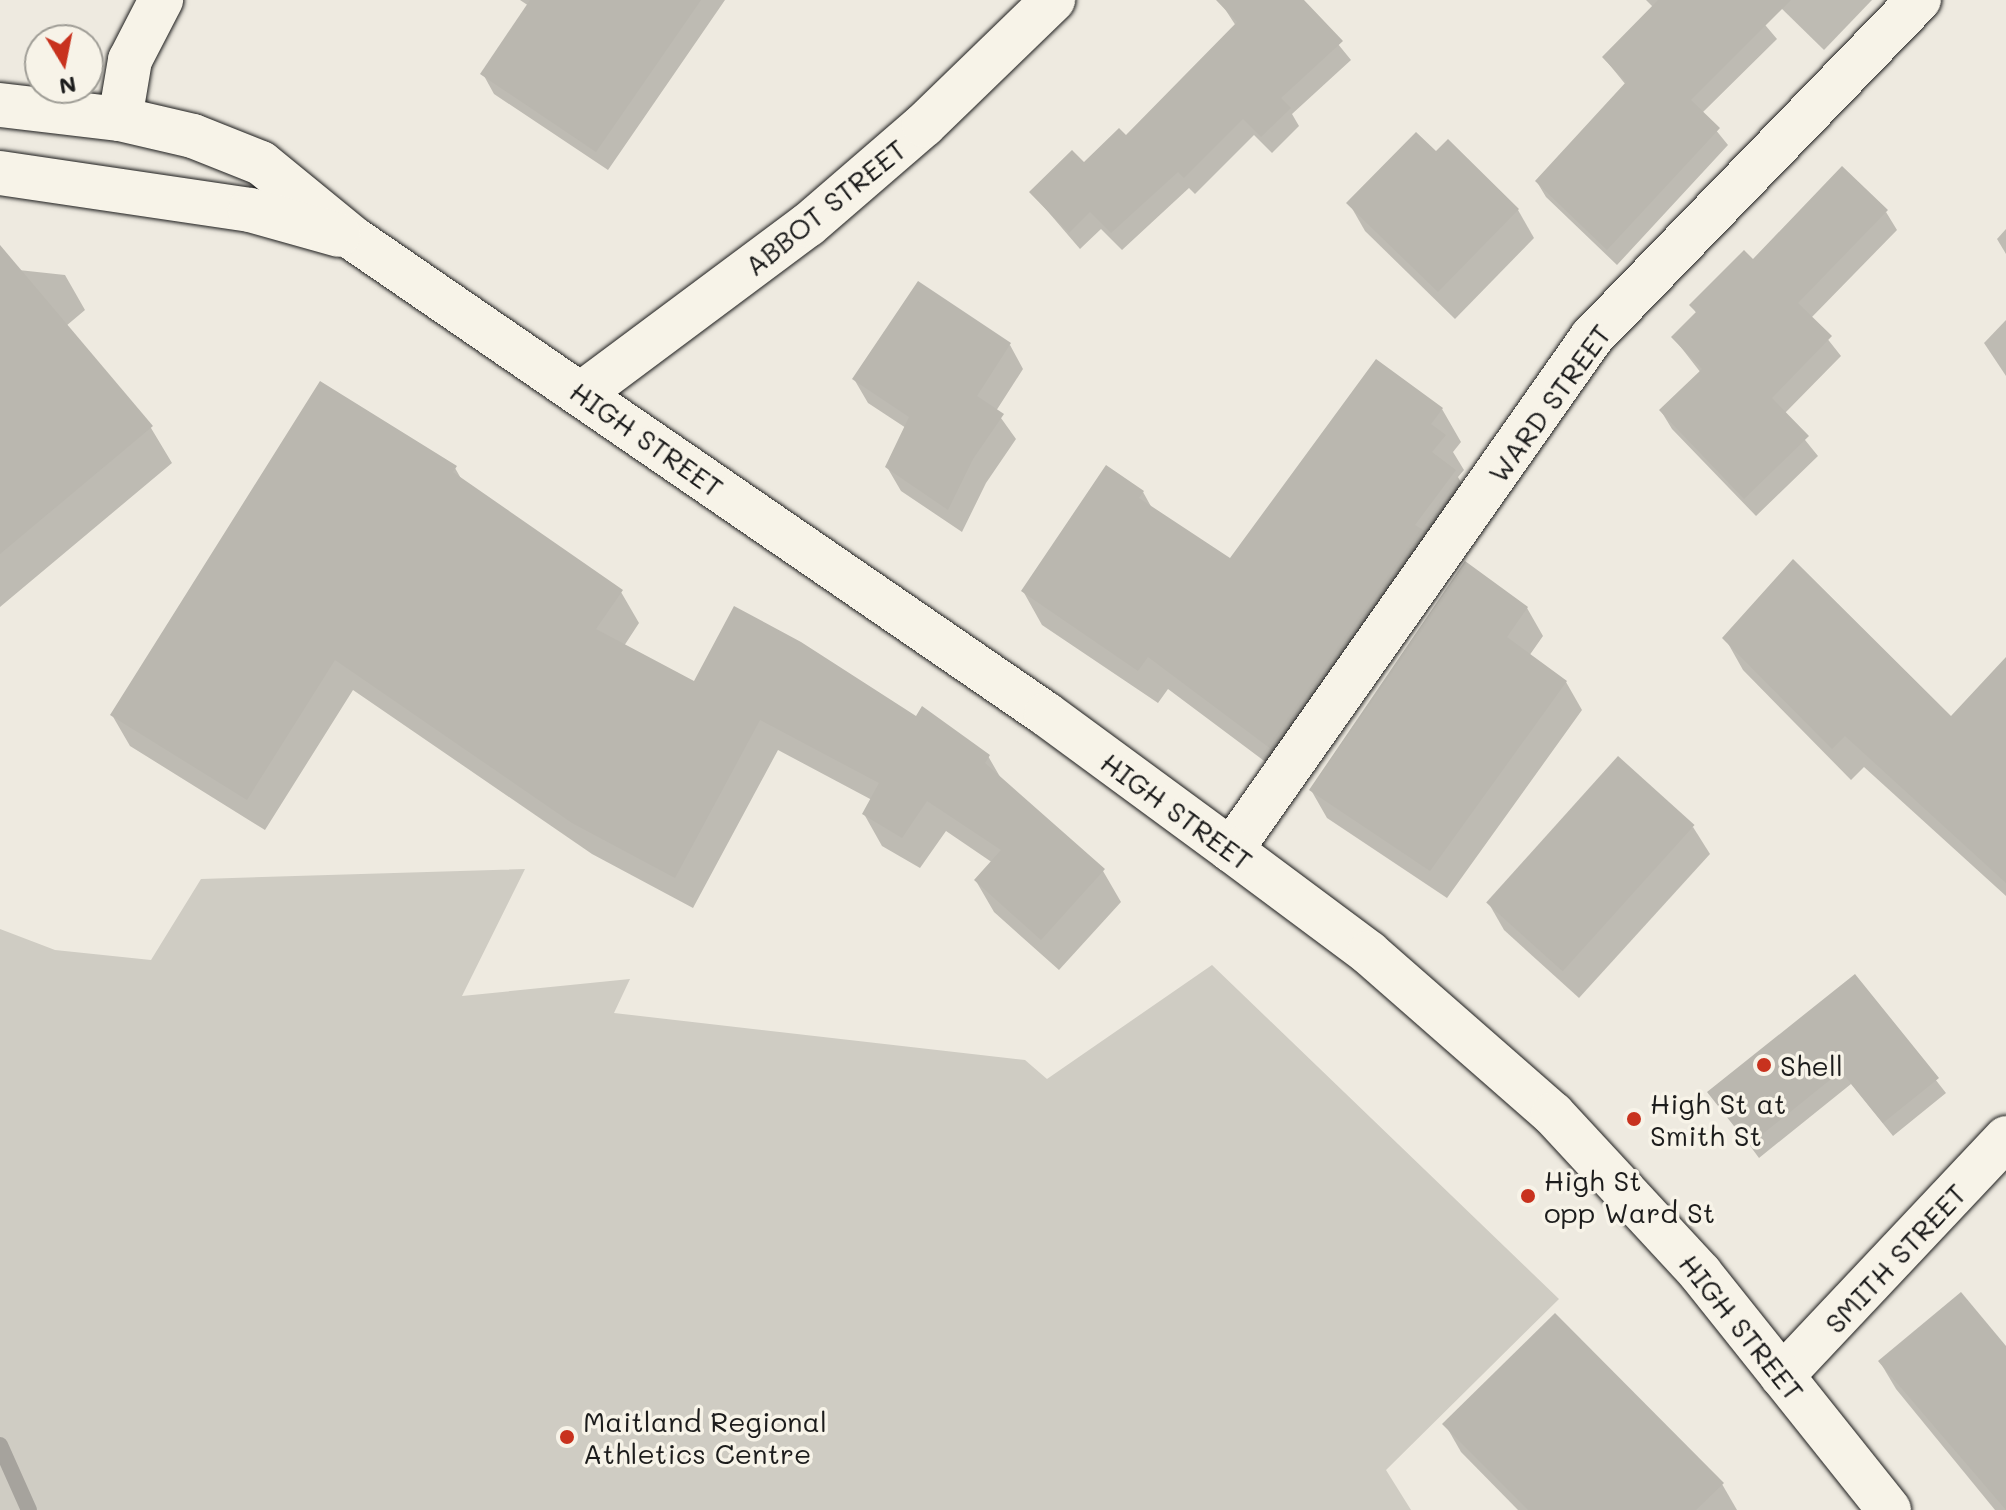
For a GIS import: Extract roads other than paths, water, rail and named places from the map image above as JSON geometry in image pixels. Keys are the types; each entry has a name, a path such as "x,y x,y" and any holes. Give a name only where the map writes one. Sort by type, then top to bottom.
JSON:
{"main road":[{"path":"120,119 130,60 161,0"},
{"name":"ABBOT STREET","path":"581,394 808,225 924,125 1053,0"},
{"name":"WARD STREET","path":"1231,850 1592,337 1919,0"},
{"name":"HIGH STREET","path":"0,105 120,119 193,136 261,163 354,239 1046,714 1231,850 1369,953 1553,1114 1637,1200 1889,1510"},
{"path":"0,156 67,180"},
{"name":"HIGH STREET","path":"0,173 67,180 250,210 354,239"},
{"name":"SMITH STREET","path":"1782,1376 2006,1138"}],"waterway":[{"path":"0,1445 29,1510"}],"place":[{"name":"Shell","path":"1764,1065"},
{"name":"High St at Smith St","path":"1634,1119"},
{"name":"High St opp Ward St","path":"1528,1196"},
{"name":"Maitland Regional Athletics Centre","path":"567,1437"}]}
